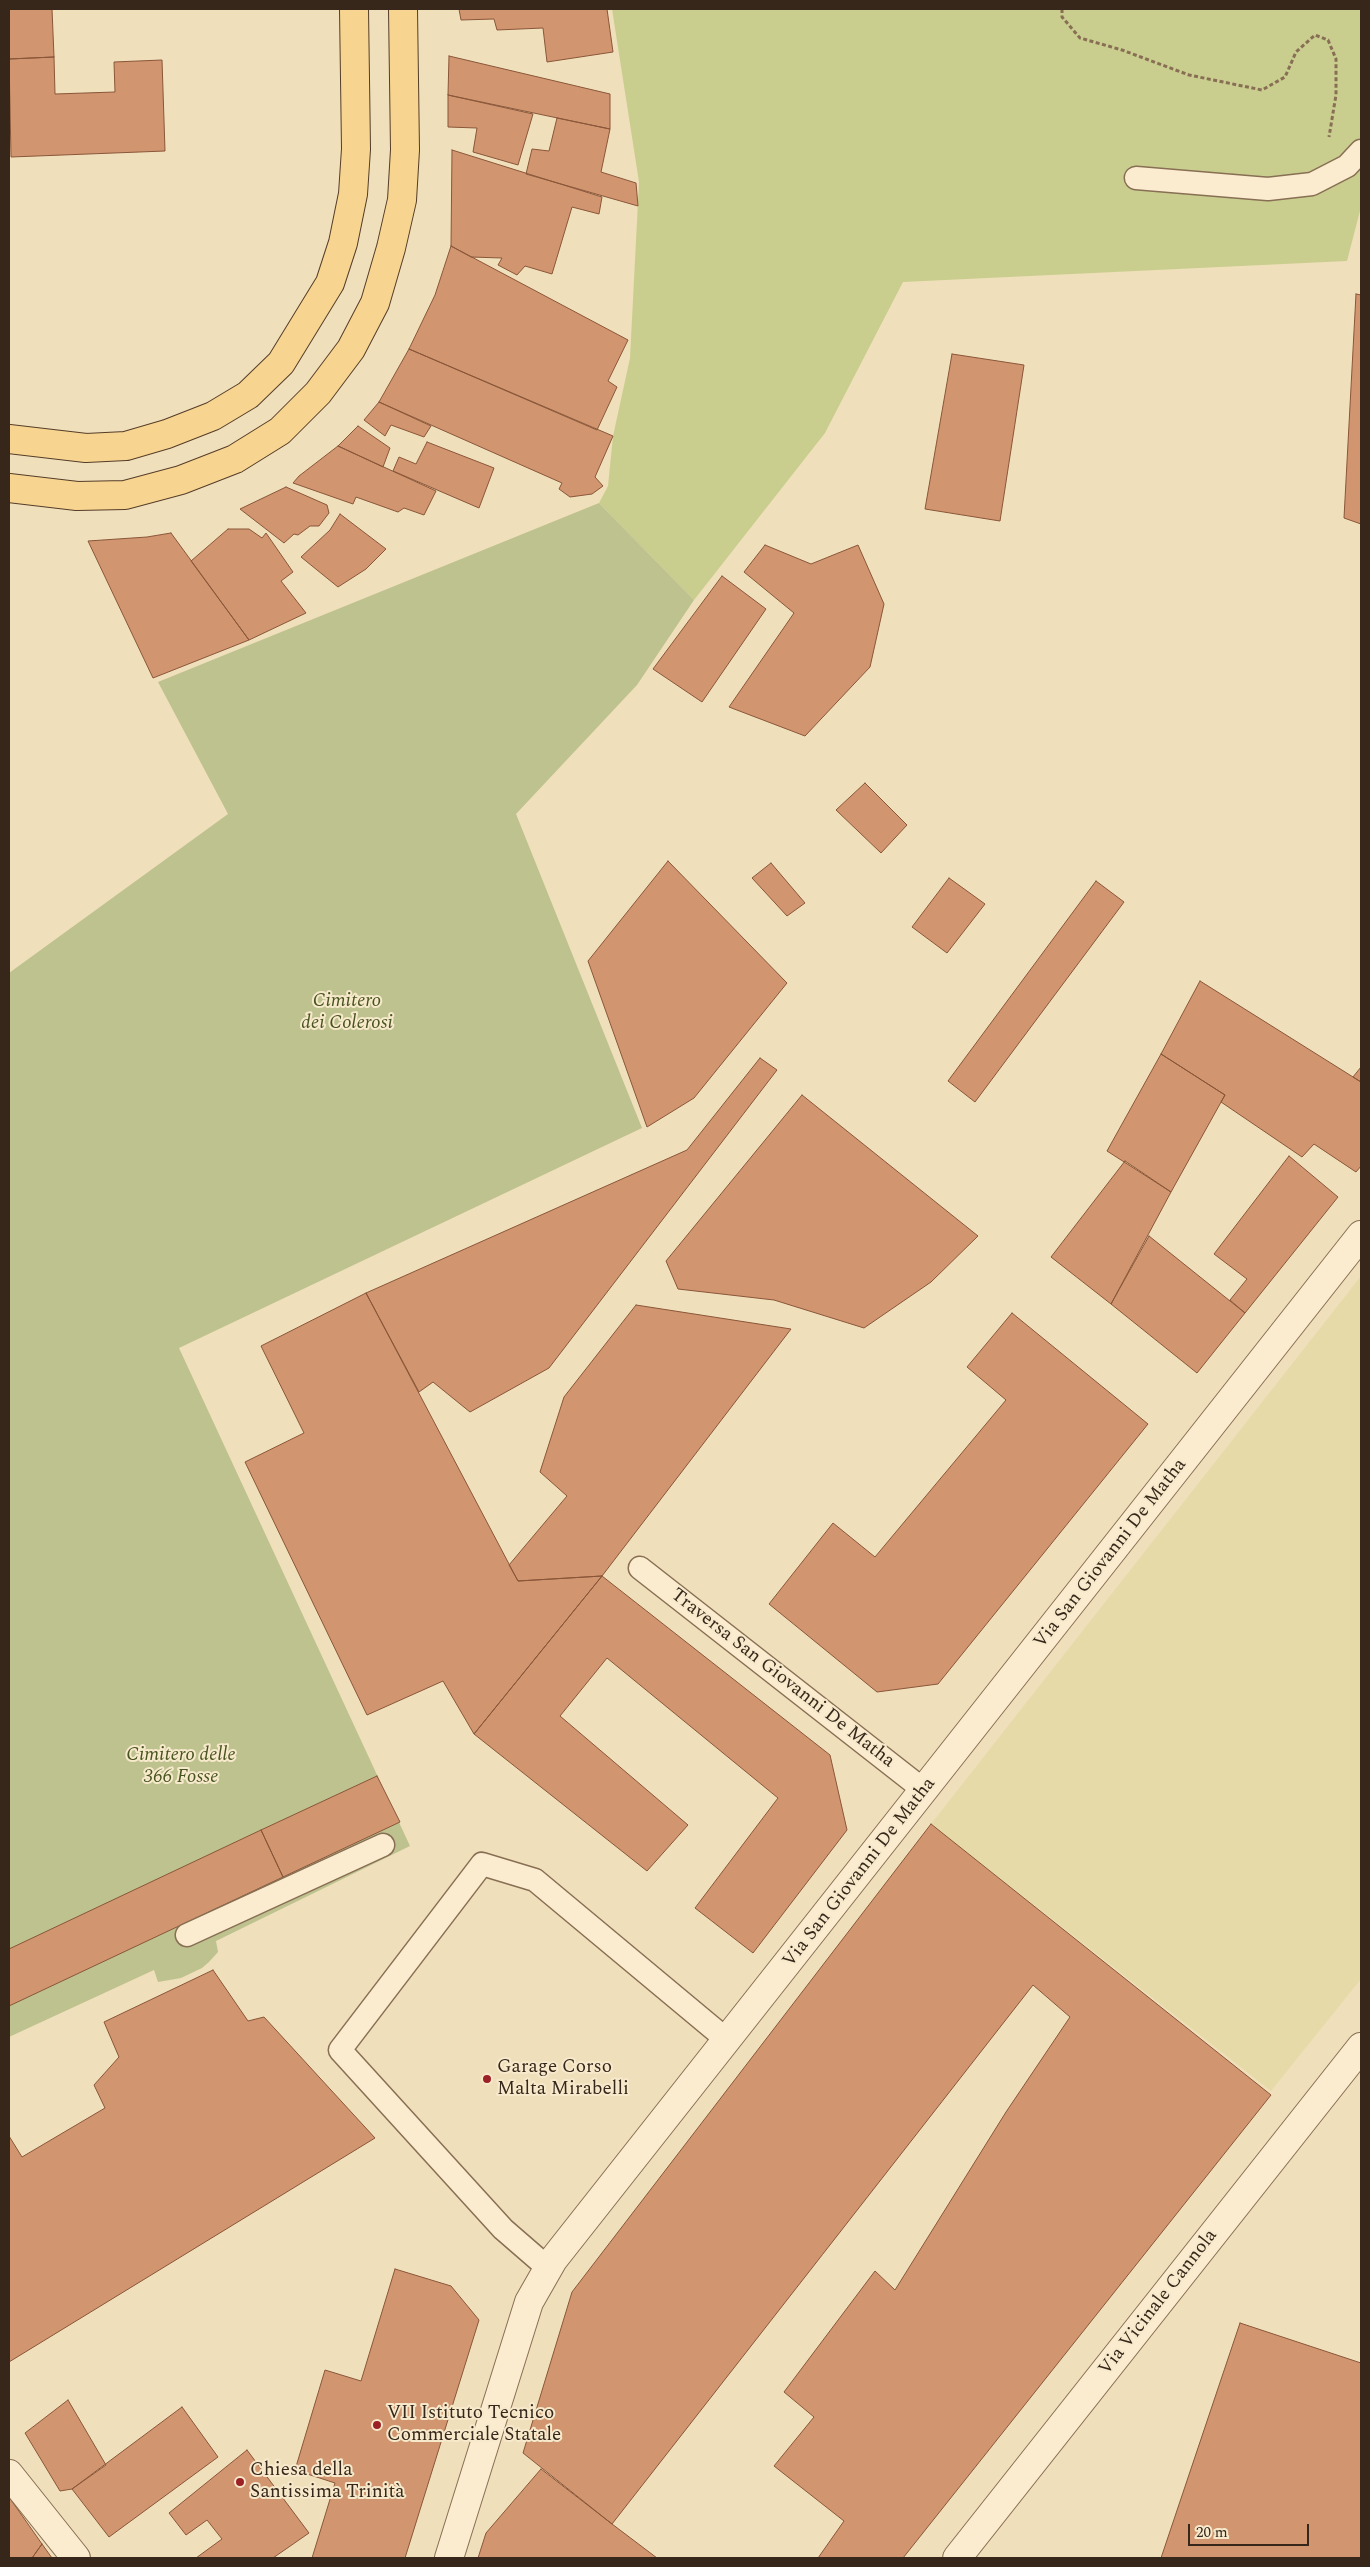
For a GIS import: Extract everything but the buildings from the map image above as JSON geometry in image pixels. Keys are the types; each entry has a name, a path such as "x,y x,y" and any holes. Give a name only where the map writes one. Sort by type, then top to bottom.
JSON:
{"main road":[{"path":"9,439 86,448 126,446 167,434 213,416 248,394 281,363 330,282 343,243 351,204 356,149 354,9"},
{"path":"9,488 77,496 125,495 181,480 243,455 280,431 318,394 351,349 375,303 391,248 402,200 405,150 403,9"}],"street":[{"name":"Via San Giovanni De Matha","path":"449,2558 529,2302 548,2268 1361,1235"},
{"name":"Via Vicinale Cannola","path":"957,2558 1361,2047"},
{"path":"9,2474 76,2558"}],"lane":[{"path":"1136,178 1268,189 1312,184 1347,166 1361,151"},
{"name":"Traversa San Giovanni De Matha","path":"640,1568 925,1791"},
{"path":"187,1935 383,1845"},
{"path":"548,2268 503,2229 340,2050 482,1864 535,1880 727,2040"}],"path":[{"path":"1062,9 1062,17 1080,38 1122,50 1189,75 1262,90 1285,77 1296,52 1315,35 1328,40 1336,59 1336,95 1322,179"}],"shaded area":[{"path":"1361,1276 1361,1979 1271,2091 931,1824"}],"green space":[{"path":"612,9 1361,9 1361,207 1347,261 903,282 825,433 694,600 599,503 608,486 613,436 630,358 639,182"},
{"name":"Cimitero dei Colerosi","path":"599,503 694,600 637,685 516,814 642,1128 179,1348 410,1846 216,1941 218,1952 202,1968 181,1978 158,1982 154,1970 9,2037 9,973 228,814 158,682"}],"place":[{"name":"Garage Corso Malta Mirabelli","path":"487,2079"},
{"name":"VII Istituto Tecnico Commerciale Statale","path":"377,2425"},
{"name":"Chiesa della Santissima Trinità","path":"240,2482"}],"park label":[{"name":"Cimitero delle 366 Fosse","path":"181,1767"}]}
